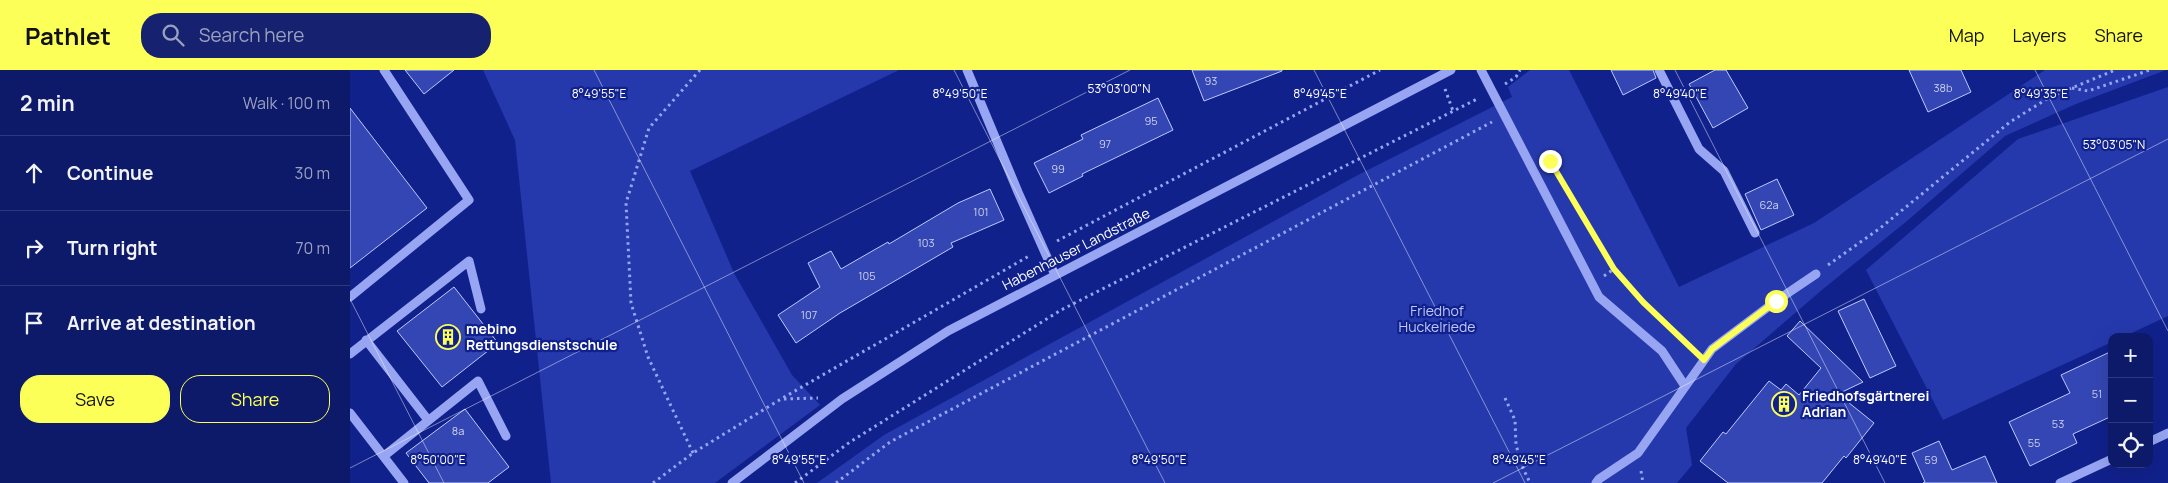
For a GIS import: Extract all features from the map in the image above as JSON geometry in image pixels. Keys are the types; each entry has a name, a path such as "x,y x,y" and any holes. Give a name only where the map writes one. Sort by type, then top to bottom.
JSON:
{"street":[{"path":"350,297 469,200 384,70"},
{"path":"967,70 1042,249 1055,275"},
{"name":"Habenhauser Landstraße","path":"732,483 842,399 948,331 1451,70"},
{"path":"1481,70 1599,298 1662,351 1686,386"},
{"path":"1659,70 1699,148 1724,171 1755,233"},
{"path":"350,354 469,261 481,309"},
{"path":"1596,483 1599,478 1638,453 1712,349 1816,274"},
{"path":"366,340 428,420"},
{"path":"384,456 478,381 506,436"},
{"path":"350,413 404,483"},
{"path":"2153,440 2168,433"},
{"path":"2060,483 2108,461"}],"path":[{"path":"693,454 648,357 631,303 626,203 649,128 700,70"},
{"path":"654,483 693,454 781,399 1042,249 1380,70"},
{"path":"795,483 850,442 1061,310 1492,91 1516,77 1520,70"},
{"path":"1816,274 1879,229 2010,122 2050,96 2115,70"},
{"path":"2072,88 2088,91 2150,70"},
{"path":"836,483 890,442 1505,115"},
{"path":"1528,160 1550,161 1614,269 1643,302 1704,360"},
{"path":"781,399 807,397 842,399"},
{"path":"1505,398 1515,420 1516,445 1530,483"}],"green space":[{"path":"483,70 899,70 690,171 734,273 792,375 820,405 715,483 551,483 515,140"},
{"name":"Friedhof Huckelriede","path":"1530,70 1569,70 1679,287 1814,223 2045,70 2166,70 2076,104 2005,136 1907,221 1823,289 1736,364 1686,428 1692,465 1677,483 817,483 884,435 1358,175 1512,97 1508,87"},
{"path":"2168,87 2168,316 2132,333 2108,333 2108,344 1943,420 1866,270 2018,139"}],"building":[{"path":"405,70 454,70 424,94"},
{"path":"1192,70 1282,70 1282,71 1204,101"},
{"path":"1611,70 1653,70 1656,78 1623,95"},
{"path":"1715,70 1726,70 1748,108 1713,128 1689,84"},
{"path":"1909,70 1961,70 1971,92 1928,112"},
{"path":"1158,98 1173,130 1082,174 1083,176 1049,193 1034,163 1083,139 1081,135"},
{"path":"350,108 427,208 350,268"},
{"path":"1777,179 1794,215 1761,230 1745,194"},
{"path":"990,189 1004,220 951,243 953,247 840,313 796,343 778,315 820,287 808,263 831,251 841,269 888,242 889,244 958,203"},
{"name":"mebino Rettungsdienstschule","path":"454,287 498,343 442,387 397,331"},
{"path":"1864,299 1896,366 1870,378 1838,311"},
{"name":"Friedhofsgärtnerei Adrian","path":"1800,321 1863,382 1838,394 1874,423 1846,458 1844,456 1822,483 1728,483 1700,461 1723,432 1726,434 1769,381 1781,390 1786,384 1799,395 1821,368 1787,336"},
{"path":"2108,353 2108,418 2073,434 2077,443 2030,466 2009,422 2070,393 2061,375"},
{"path":"465,409 509,467 488,483 429,483 406,453"},
{"path":"1939,441 1952,470 1985,456 1997,483 1923,483 1925,482 1912,453"}],"place":[{"name":"mebino Rettungsdienstschule","path":"448,337"},
{"name":"Friedhofsgärtnerei Adrian","path":"1784,404"}],"route":[{"path":"1550,161 1614,269 1643,302 1704,360 1712,349 1776,301"}]}
